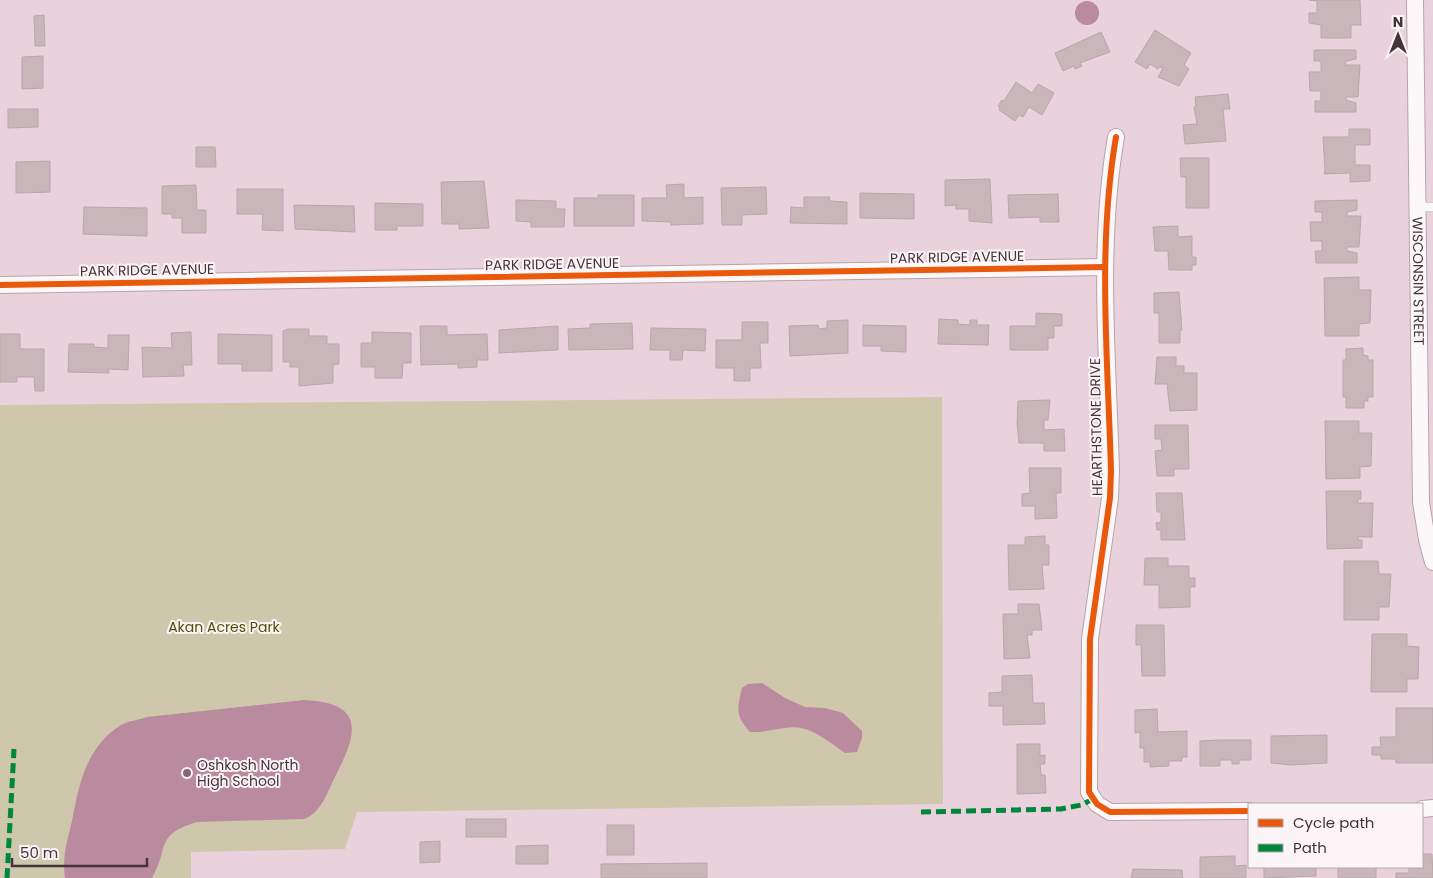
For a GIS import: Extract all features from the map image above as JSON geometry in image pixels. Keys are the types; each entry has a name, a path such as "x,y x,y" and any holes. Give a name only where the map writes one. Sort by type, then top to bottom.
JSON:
{"street":[{"name":"WISCONSIN STREET","path":"1415,0 1425,207 1421,502 1427,540 1433,562"},
{"name":"HEARTHSTONE DRIVE","path":"1116,137 1108,183 1105,266 1112,472 1090,639 1089,792 1097,804 1110,812 1121,814 1248,812"},
{"name":"PARK RIDGE AVENUE","path":"0,285 1105,266"}],"green space":[{"name":"Akan Acres Park","path":"942,397 943,804 357,812 345,849 191,852 191,878 0,878 0,405"}],"shaded area":[{"path":"1087,1 1096,4 1099,13 1096,22 1087,25 1078,22 1075,13 1078,4"},
{"path":"762,683 785,698 805,707 825,708 843,713 862,731 862,738 857,752 845,753 824,738 802,728 780,728 750,732 742,721 739,711 742,688 748,684"},
{"path":"304,700 324,702 339,707 347,714 351,724 351,735 343,761 323,802 310,816 304,819 197,822 183,827 169,837 152,878 65,878 64,863 66,849 81,780 92,755 100,744 121,725 147,717"}],"building":[{"path":"1309,0 1360,0 1361,25 1351,25 1351,38 1321,38 1321,25 1309,23 1309,13 1317,13 1317,1"},
{"path":"44,15 45,46 35,46 34,16"},
{"path":"1155,30 1191,53 1184,65 1189,69 1179,86 1158,77 1163,68 1159,67 1158,69 1150,64 1147,69 1135,62"},
{"path":"1101,32 1110,52 1080,63 1082,66 1075,69 1074,66 1063,71 1055,53"},
{"path":"1314,50 1356,50 1356,59 1346,61 1345,65 1360,65 1358,97 1346,97 1346,100 1356,103 1356,112 1315,112 1315,101 1321,101 1321,91 1310,91 1309,72 1321,72 1321,61 1314,61"},
{"path":"43,56 43,88 22,89 22,57"},
{"path":"1016,82 1032,93 1038,84 1054,93 1042,115 1029,107 1023,117 1019,115 1015,121 999,110 998,106 1002,100 1004,101"},
{"path":"1228,94 1230,109 1223,109 1226,141 1185,144 1183,125 1197,124 1194,107 1196,107 1195,97"},
{"path":"8,109 38,109 38,127 8,128"},
{"path":"1349,129 1370,129 1370,145 1355,145 1355,165 1370,165 1370,181 1350,182 1350,173 1324,174 1323,137 1349,137"},
{"path":"196,147 215,147 216,167 196,167"},
{"path":"1180,158 1209,158 1209,208 1186,208 1186,177 1181,177"},
{"path":"50,161 50,192 16,193 16,162"},
{"path":"990,179 992,223 969,221 969,209 956,209 956,205 945,206 945,180"},
{"path":"484,181 489,228 459,229 459,224 442,224 441,182"},
{"path":"684,184 684,198 703,197 703,224 671,225 671,222 642,221 642,198 667,198 666,185"},
{"path":"196,185 197,210 206,210 206,233 182,233 182,218 172,218 172,214 162,214 162,186"},
{"path":"766,187 767,214 742,215 742,225 722,225 721,188"},
{"path":"237,189 283,189 283,231 262,230 263,214 237,214"},
{"path":"860,193 914,194 914,219 860,218"},
{"path":"1058,194 1059,222 1040,222 1040,217 1009,218 1008,195"},
{"path":"598,195 634,195 634,226 574,226 574,198 598,198"},
{"path":"804,197 830,197 829,201 847,202 847,224 790,223 791,207 804,208"},
{"path":"516,200 556,201 556,209 565,209 564,227 531,227 531,222 516,221"},
{"path":"1357,200 1357,210 1347,212 1347,216 1361,216 1359,247 1347,247 1347,251 1357,253 1357,263 1316,263 1315,251 1322,251 1322,241 1311,241 1310,222 1322,222 1322,212 1315,212 1315,201"},
{"path":"375,203 423,204 423,226 397,226 397,230 375,230"},
{"path":"294,205 354,206 355,232 295,229"},
{"path":"84,207 147,208 147,236 83,234"},
{"path":"1178,226 1178,237 1192,236 1192,257 1196,257 1196,265 1192,265 1192,270 1169,270 1168,251 1155,251 1153,227"},
{"path":"1359,277 1359,290 1371,290 1370,323 1359,324 1359,336 1325,336 1324,278"},
{"path":"1179,292 1182,330 1180,330 1180,343 1159,343 1159,313 1154,313 1154,293"},
{"path":"1036,313 1062,314 1062,326 1054,326 1054,338 1048,338 1048,350 1010,350 1010,326 1036,326"},
{"path":"939,319 958,320 958,324 970,325 970,320 977,320 977,325 989,325 988,345 938,344"},
{"path":"848,320 848,353 790,356 789,326 818,325 819,329 827,328 827,321"},
{"path":"742,322 768,322 768,343 760,343 761,368 750,368 750,381 734,381 734,368 716,368 716,340 742,340"},
{"path":"632,323 633,349 569,350 568,329 590,328 590,324"},
{"path":"863,325 906,326 906,352 881,351 881,346 863,346"},
{"path":"420,326 447,326 447,335 487,334 488,360 477,360 477,367 458,368 458,364 421,365"},
{"path":"558,326 558,350 499,353 499,330"},
{"path":"651,328 706,329 705,351 683,350 682,360 670,360 670,350 650,350"},
{"path":"288,329 309,329 309,336 327,336 327,344 339,344 339,364 333,365 333,383 299,386 299,367 290,367 290,362 283,362 283,331"},
{"path":"191,332 192,365 183,365 184,376 143,377 142,347 172,348 171,333"},
{"path":"372,332 411,333 411,363 403,363 402,378 375,378 375,367 361,367 361,343 372,343"},
{"path":"0,334 20,334 20,349 44,349 44,391 35,391 34,377 17,377 17,382 0,382"},
{"path":"218,334 272,335 272,371 242,371 242,364 218,364"},
{"path":"108,335 129,335 128,370 108,369 109,373 68,372 69,344 94,344 94,347 108,348"},
{"path":"1363,348 1363,355 1368,356 1368,360 1373,360 1373,397 1368,397 1368,401 1364,401 1364,408 1346,408 1346,397 1343,397 1343,360 1346,360 1346,349"},
{"path":"1157,357 1176,357 1176,366 1184,366 1184,373 1197,373 1197,410 1170,411 1167,384 1155,384"},
{"path":"1050,400 1048,420 1044,420 1044,430 1064,429 1065,451 1044,451 1044,443 1019,443 1017,424 1018,401"},
{"path":"1325,421 1359,421 1359,433 1372,433 1371,466 1360,467 1360,478 1326,479"},
{"path":"1155,425 1188,425 1189,469 1174,469 1174,476 1157,476 1155,451 1162,450 1161,439 1155,439"},
{"path":"1029,468 1061,468 1061,493 1056,493 1057,518 1035,519 1035,506 1022,506 1022,494 1030,493"},
{"path":"1326,491 1361,491 1361,499 1358,499 1358,503 1373,503 1372,537 1358,537 1358,540 1362,540 1362,548 1327,549"},
{"path":"1156,493 1182,493 1185,540 1161,540 1161,530 1157,530 1156,523 1161,522 1161,512 1157,512"},
{"path":"1045,536 1045,545 1049,545 1049,565 1042,565 1044,589 1009,590 1008,545 1025,545 1025,537"},
{"path":"1145,558 1168,558 1168,566 1189,566 1189,578 1195,578 1195,587 1190,587 1190,607 1159,608 1159,585 1144,585"},
{"path":"1344,561 1378,561 1379,574 1391,574 1389,607 1379,607 1379,620 1344,620"},
{"path":"1018,604 1039,604 1042,630 1032,630 1032,635 1027,635 1030,658 1004,659 1003,614 1018,614"},
{"path":"1136,625 1164,625 1165,676 1142,676 1141,645 1136,645"},
{"path":"1372,634 1407,634 1407,646 1419,647 1418,679 1407,679 1407,692 1371,692"},
{"path":"1032,675 1033,703 1044,703 1045,724 1003,725 1003,706 989,706 989,693 1002,692 1002,676"},
{"path":"1396,708 1433,708 1433,763 1396,763 1396,759 1381,759 1381,755 1372,755 1372,747 1381,747 1380,737 1396,737"},
{"path":"1157,709 1158,732 1187,731 1187,757 1182,757 1182,761 1169,761 1169,766 1150,767 1150,762 1144,762 1144,748 1140,748 1140,732 1135,733 1135,710"},
{"path":"1327,735 1327,763 1291,765 1271,763 1271,736"},
{"path":"1251,740 1251,760 1239,760 1239,764 1232,764 1232,760 1220,760 1220,766 1200,766 1200,741"},
{"path":"1017,744 1040,744 1040,756 1045,755 1045,764 1040,764 1041,775 1045,775 1046,793 1017,794"},
{"path":"466,819 506,819 506,837 466,837"},
{"path":"607,825 634,825 634,855 607,855"},
{"path":"440,841 440,862 420,863 420,842"},
{"path":"548,845 548,864 516,864 516,846"},
{"path":"1423,854 1432,854 1433,878 1396,878 1396,873 1409,873 1409,868 1423,868"},
{"path":"1235,856 1235,866 1246,865 1246,878 1200,878 1200,857"},
{"path":"707,863 707,878 601,878 601,864"},
{"path":"1264,868 1316,868 1316,876 1264,878"},
{"path":"1338,868 1376,868 1376,878 1338,878"},
{"path":"1133,869 1182,870 1183,878 1131,878"}],"marked path":[{"path":"7,878 14,749"},
{"path":"921,812 1061,809 1081,805 1093,799"}],"cycle path":[{"path":"1116,137 1110,178 1105,262 1111,471 1110,498 1090,639 1089,792 1097,804 1110,812 1248,811"},
{"path":"0,285 1105,267"}],"place":[{"name":"Oshkosh North High School","path":"187,773"}]}
